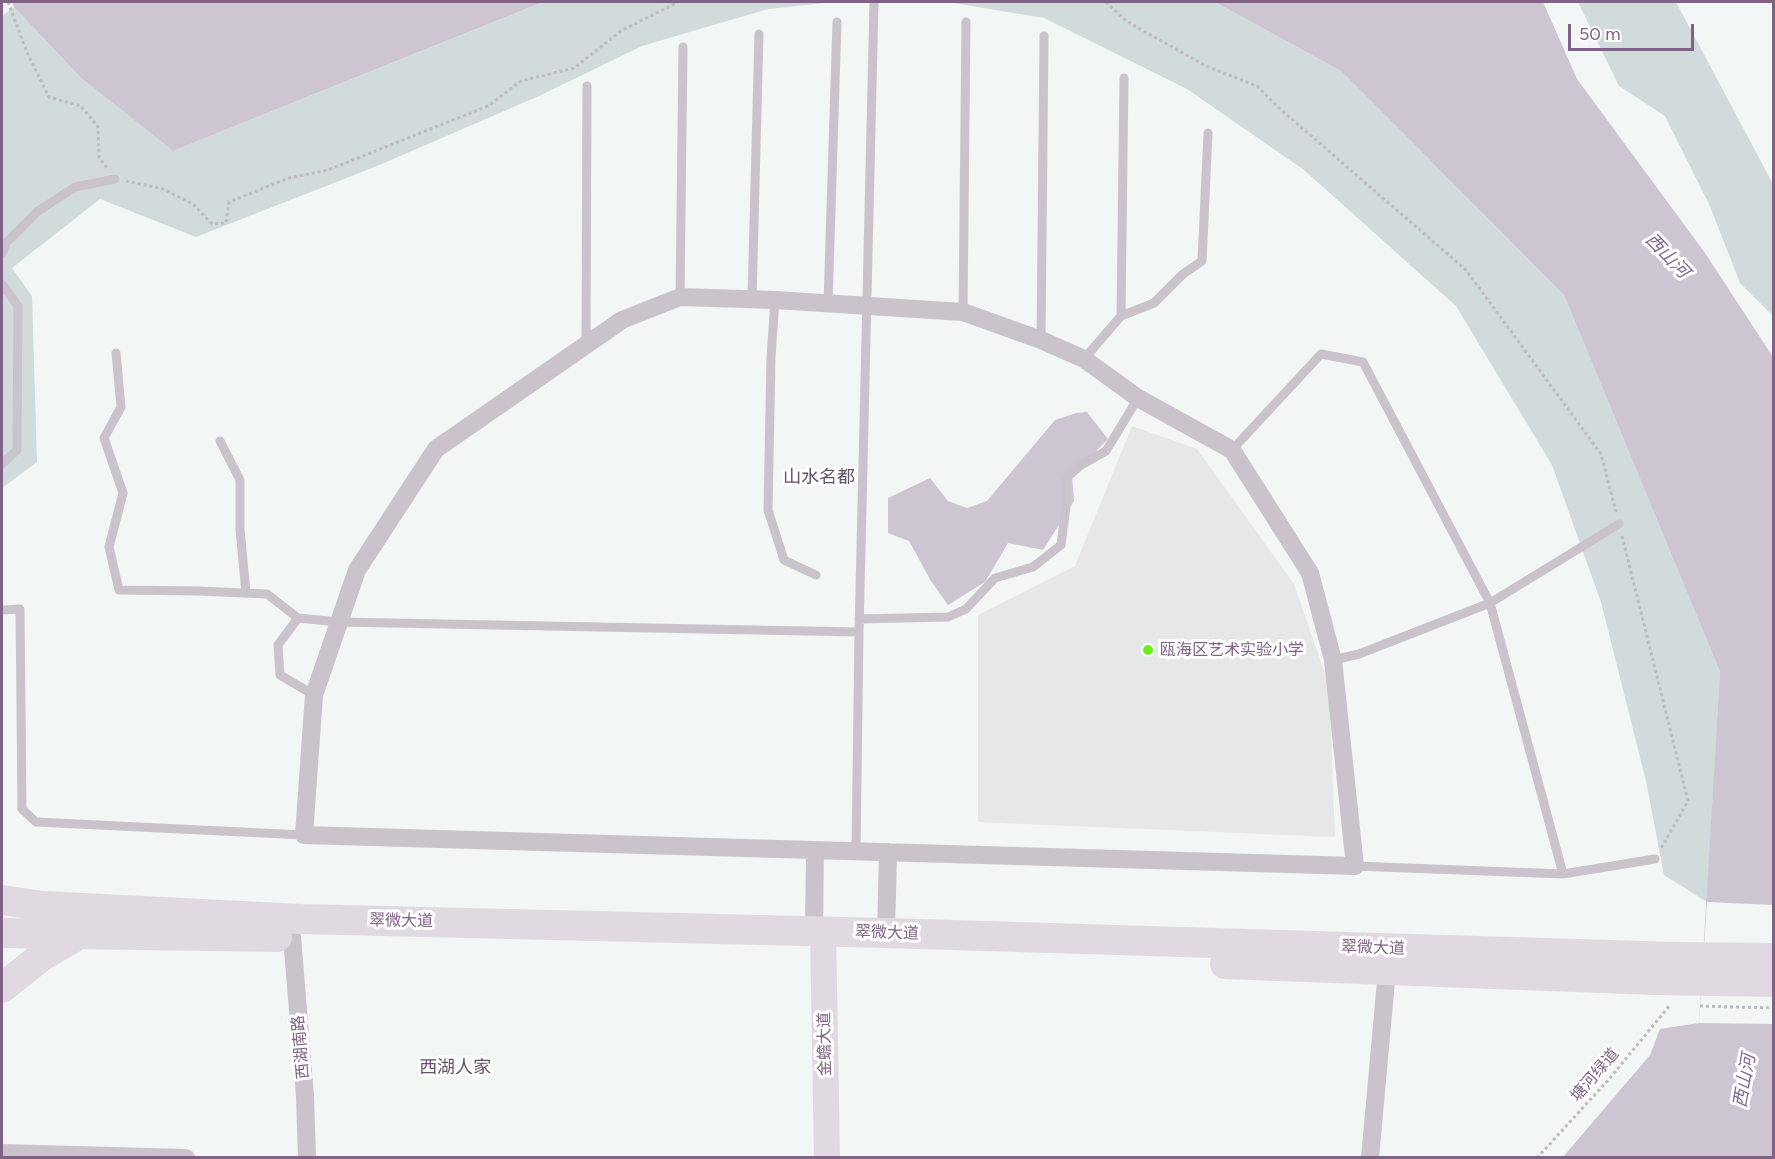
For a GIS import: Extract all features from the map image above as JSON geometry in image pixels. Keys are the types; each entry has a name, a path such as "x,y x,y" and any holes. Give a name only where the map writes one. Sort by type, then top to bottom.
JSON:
{"main road":[{"name":"翠微大道","path":"2,900 43,906 289,918 820,937 1387,970 1662,992 1773,982"},
{"name":"翠微大道","path":"2,933 292,937 820,937 886,933 1773,958"},
{"path":"2,988 42,956 80,934"}],"street":[{"path":"681,297 868,305 963,312 1041,340 1084,359 1138,399 1232,450 1310,573 1333,660 1355,866 304,835 314,695 357,570 436,449 622,320 681,297"},
{"path":"816,850 820,937"},
{"path":"886,933 888,852"},
{"name":"西湖南路","path":"292,937 305,1096 307,1158"},
{"name":"金蟾大道","path":"820,937 827,1158"},
{"path":"1370,1158 1387,970"},
{"path":"2,1153 186,1158"}],"lane":[{"path":"856,851 859,619 874,2"},
{"path":"828,303 837,22"},
{"path":"963,312 966,22"},
{"path":"752,299 759,34"},
{"path":"1041,340 1044,36"},
{"path":"681,297 683,47"},
{"path":"1121,316 1124,78"},
{"path":"586,345 587,86"},
{"path":"1084,359 1121,316 1154,303 1183,274 1202,261 1208,134"},
{"path":"2,254 6,243 38,211 75,187 115,178"},
{"path":"2,284 18,306 17,450 2,464"},
{"path":"775,300 771,357 768,510 784,560 816,575"},
{"path":"116,353 121,407 105,438 123,493 109,547 119,590 267,594 298,618 339,622 859,632"},
{"path":"1232,450 1322,354 1362,362 1490,603 1563,874"},
{"path":"859,619 948,617 966,609 995,578 1033,567 1061,545 1066,507 1066,478 1081,465 1106,451 1138,399"},
{"path":"220,441 240,480 240,529 246,593"},
{"path":"1333,660 1359,654 1490,603 1619,524"},
{"path":"2,610 20,609 22,808 36,822 304,835"},
{"path":"298,618 278,645 280,675 314,695"},
{"path":"1355,866 1563,874 1655,859"}],"path":[{"path":"8,2 26,50 49,97 81,106 98,127 99,157 115,178 163,189 193,204 212,224 226,223 229,202 289,178 328,170 488,106 521,81 574,68 621,31 678,2"},
{"path":"1106,2 1126,21 1206,66 1257,86 1279,108 1466,270 1601,454 1688,801 1655,859"},
{"path":"1662,992 1680,1005"},
{"name":"塘河绿道","path":"1538,1158 1610,1078 1662,992"},
{"path":"1692,1006 1773,1008"}],"shaded area":[{"path":"543,2 835,2 768,9 642,46 539,96 377,166 196,237 100,199 12,268 32,296 37,462 2,488 2,16 14,7 81,78 173,151"},
{"path":"947,2 1215,2 1341,71 1564,295 1720,672 1707,902 1664,875 1646,781 1601,602 1552,465 1456,306 1304,170 1187,89 1044,18"},
{"path":"1578,2 1676,2 1773,184 1773,316 1740,283 1709,204 1665,116 1619,86"},
{"name":"瓯海区艺术实验小学","path":"1132,426 1197,449 1294,584 1329,685 1335,837 978,822 978,615 1075,566"}],"water":[{"path":"12,2 543,2 173,151 81,78 14,7"},
{"name":"西山河","path":"1215,2 1543,2 1577,79 1705,253 1773,357 1773,1157 1563,1157 1650,1055 1660,1029 1699,1023 1720,672 1564,295 1341,71"},
{"path":"1087,412 1108,439 1072,476 1074,501 1043,550 1008,543 985,582 948,605 931,581 909,541 888,533 888,498 930,478 948,501 967,508 987,501 1055,420"}],"pier":[{"path":"1707,902 1773,905 1773,1024 1699,1023"}],"place":[{"name":"瓯海区艺术实验小学","path":"1148,650"}],"district":[{"name":"山水名都","path":"819,478"},
{"name":"西湖人家","path":"455,1068"}]}
